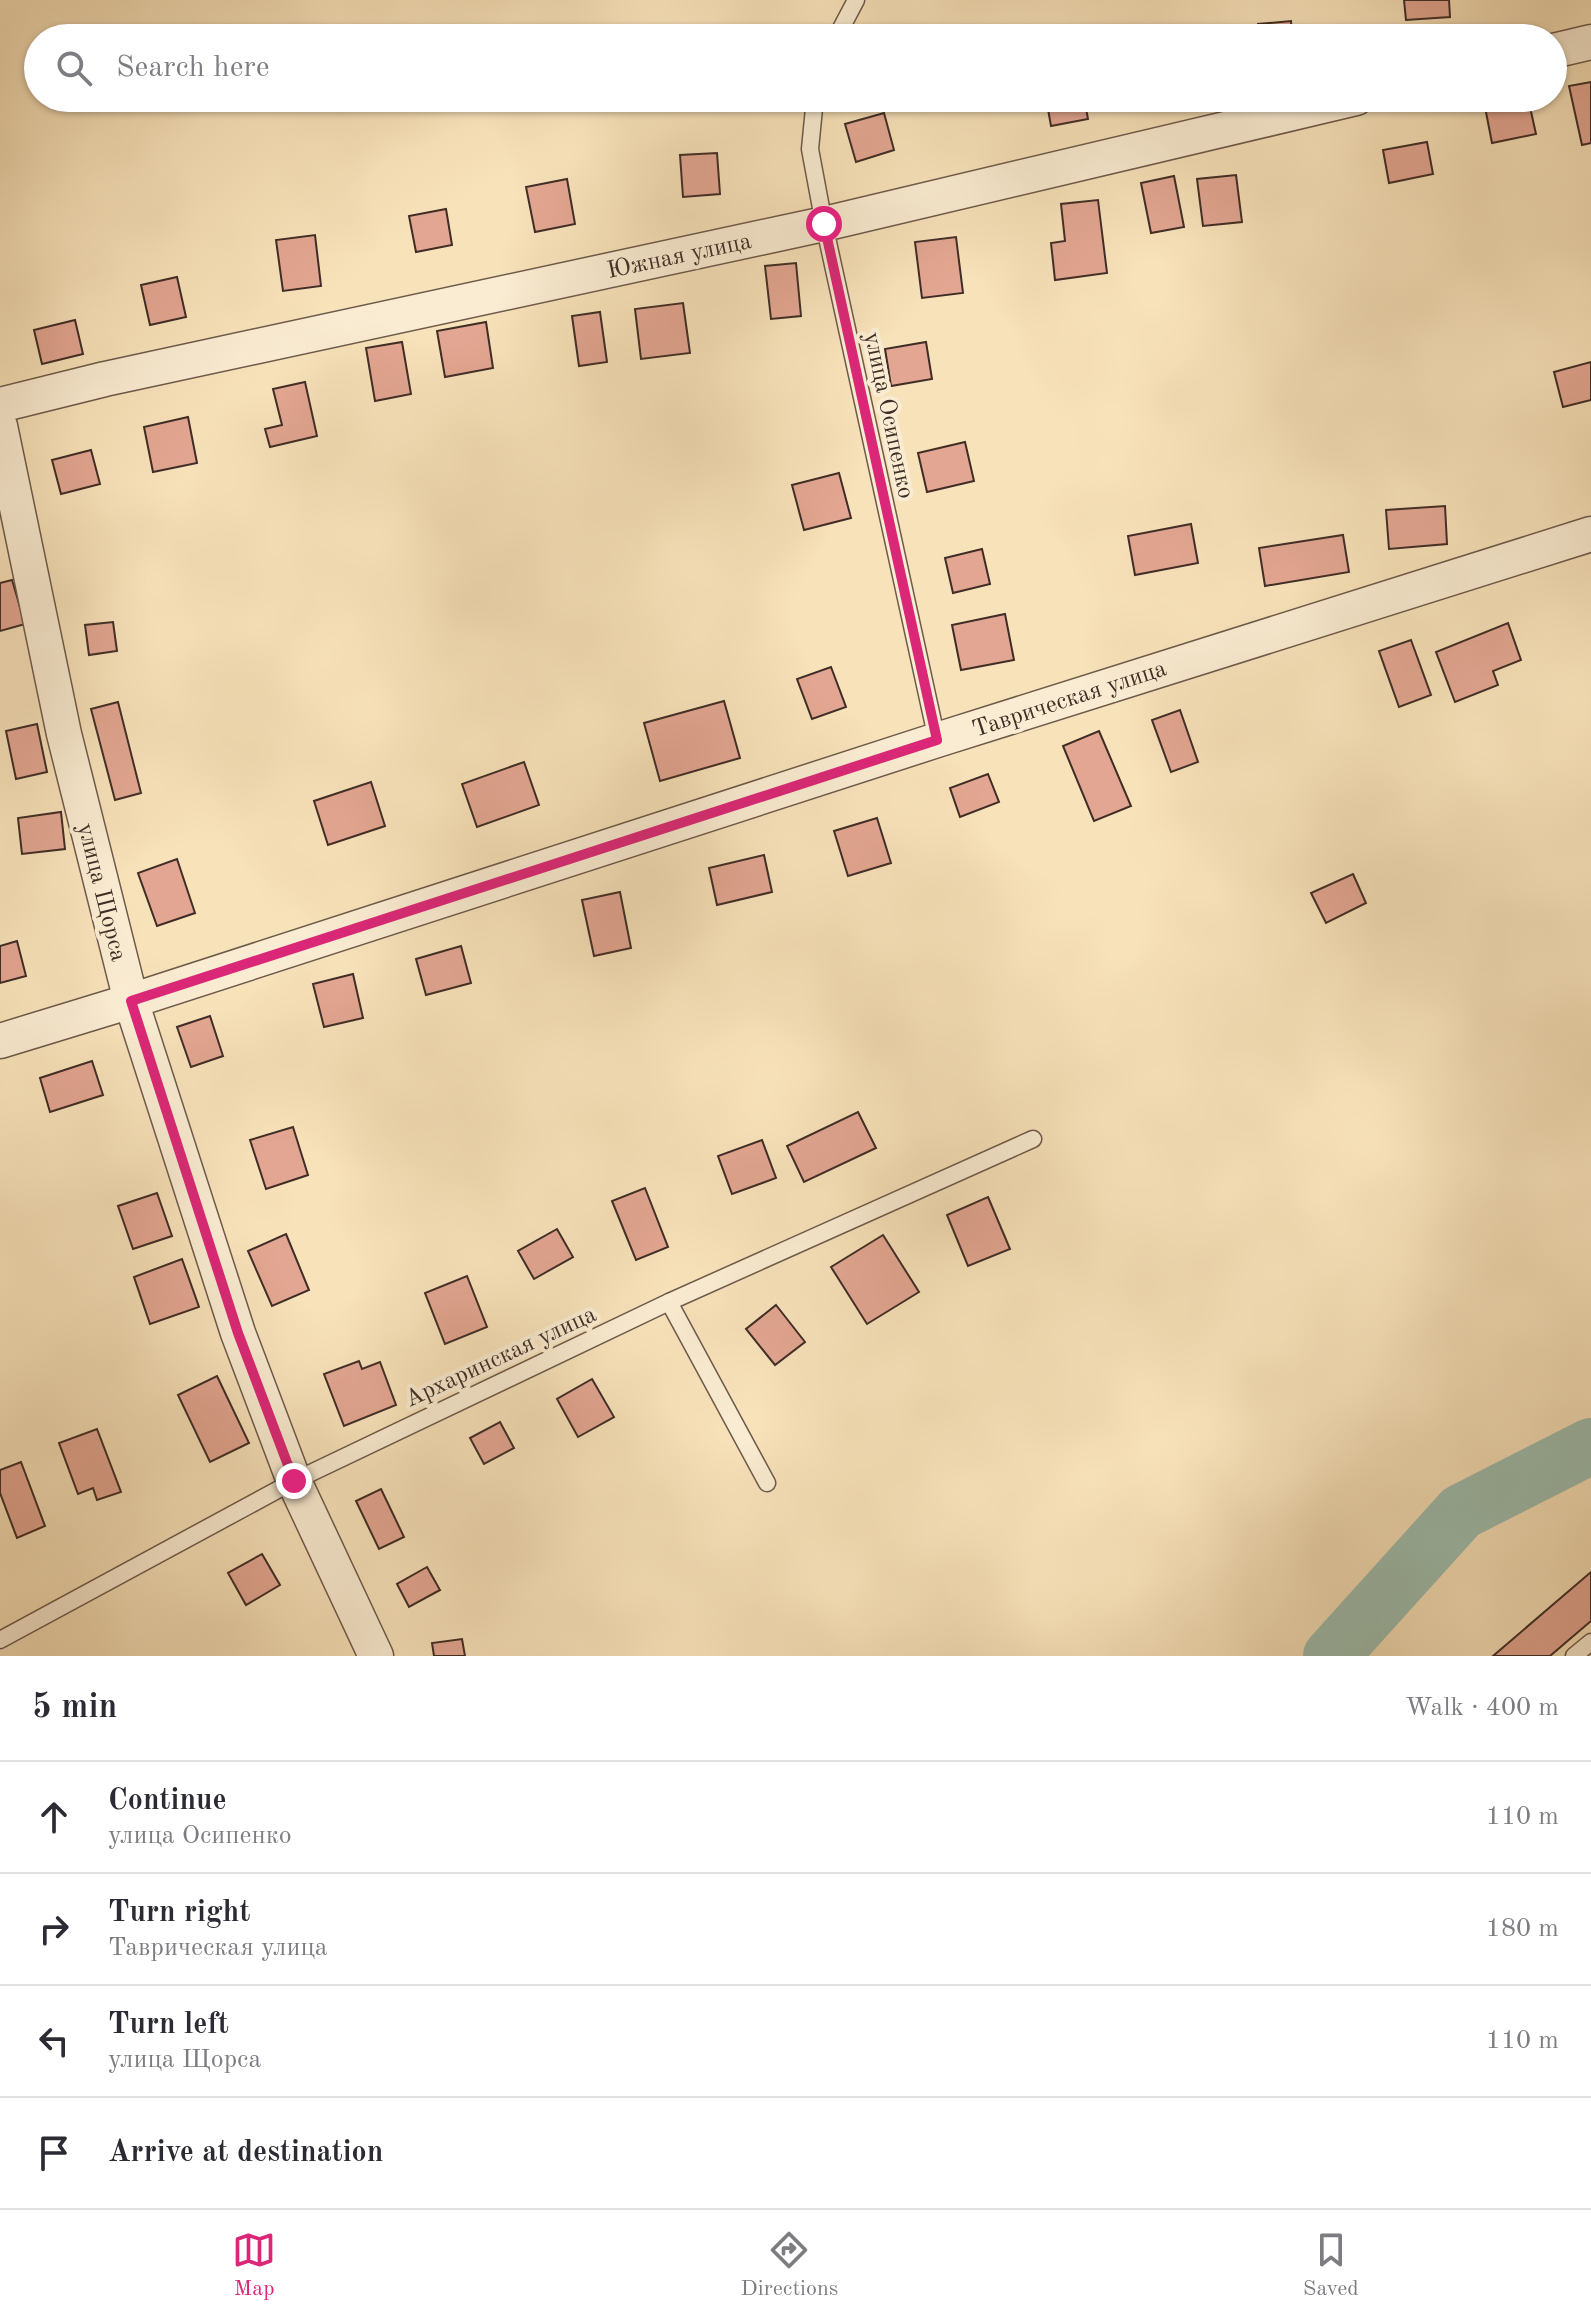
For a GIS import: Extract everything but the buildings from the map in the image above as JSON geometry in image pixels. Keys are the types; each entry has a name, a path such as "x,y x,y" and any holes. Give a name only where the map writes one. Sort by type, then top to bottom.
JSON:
{"street":[{"path":"1567,48 1591,42"},
{"name":"Южная улица","path":"0,405 105,379 824,224 1297,112"},
{"name":"улица Щорса","path":"0,426 64,734 131,1001 238,1333 294,1481 376,1656"},
{"name":"Таврическая улица","path":"0,1041 1591,534"}],"lane":[{"path":"843,24 856,0"},
{"name":"улица Осипенко","path":"814,112 810,149 824,224 937,740"},
{"name":"Архаринская улица","path":"0,1640 294,1481 669,1302 1033,1139"},
{"path":"669,1302 767,1483"},
{"path":"1574,1656 1591,1642"}],"waterway":[{"path":"1331,1656 1461,1512 1591,1446"}],"route":[{"path":"294,1481 238,1333 131,1001 937,740 824,224"}]}
